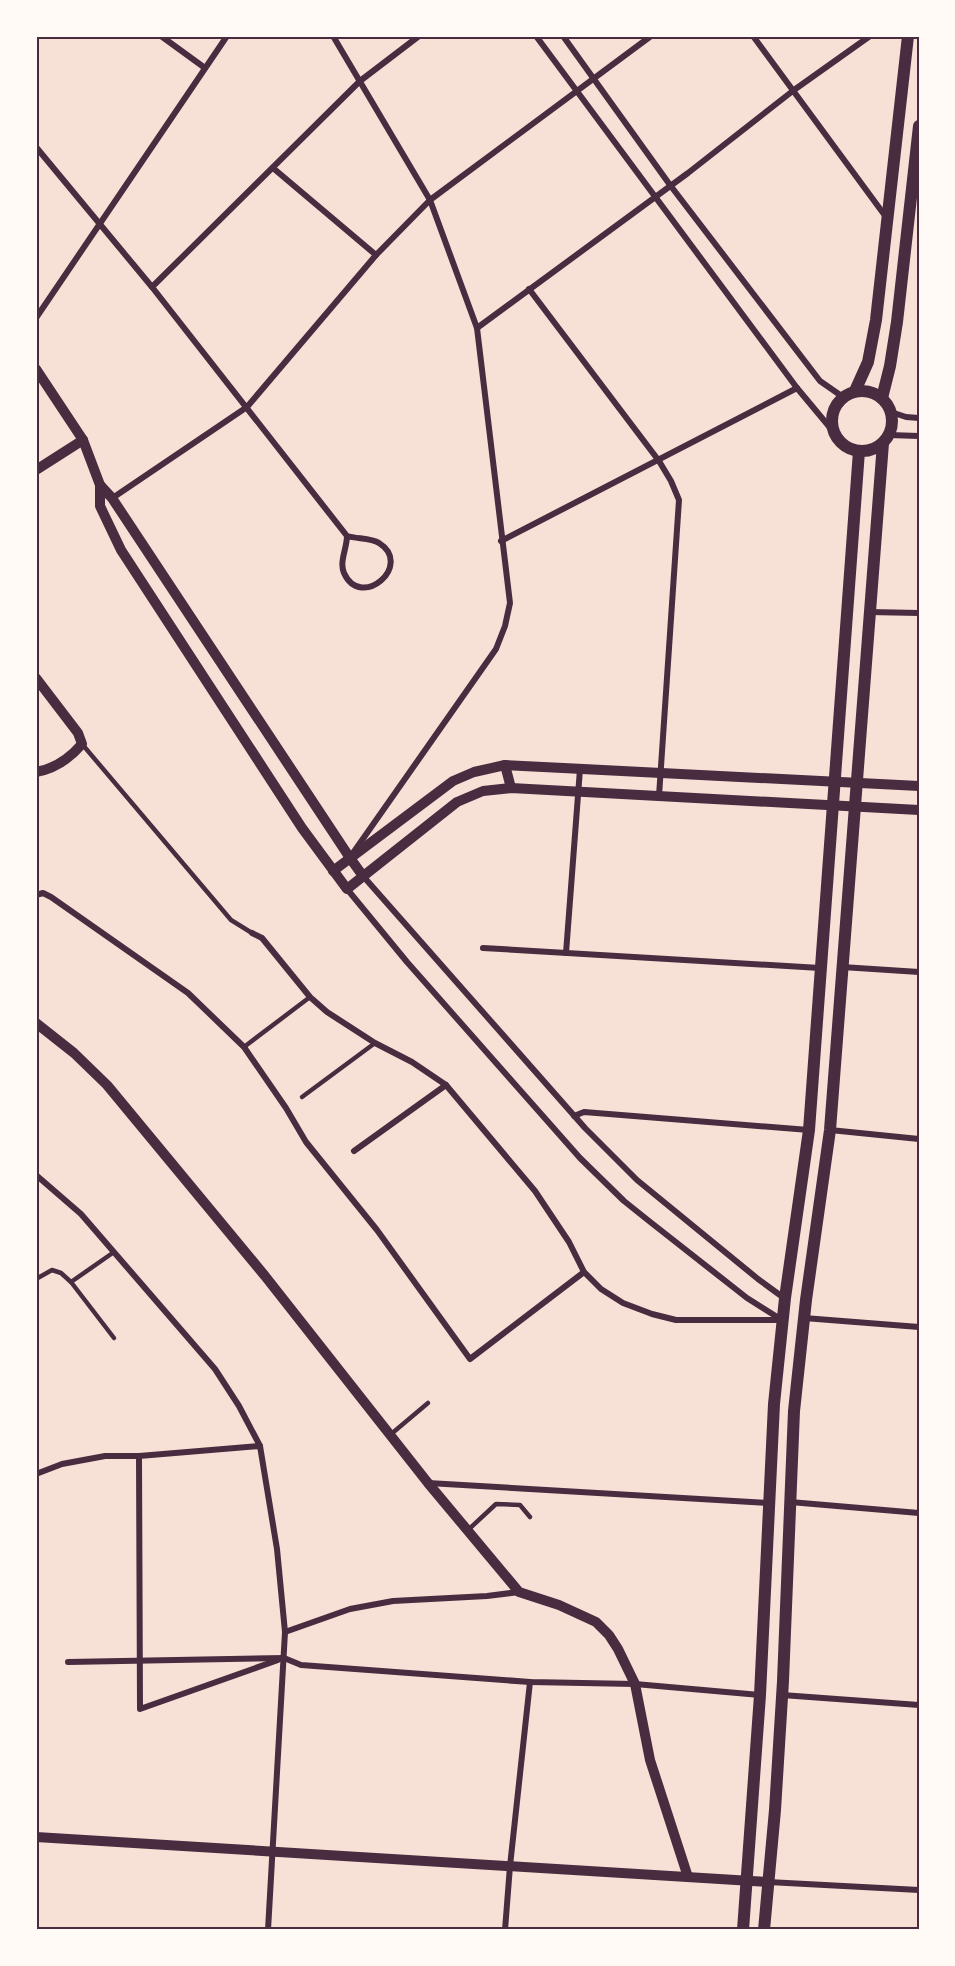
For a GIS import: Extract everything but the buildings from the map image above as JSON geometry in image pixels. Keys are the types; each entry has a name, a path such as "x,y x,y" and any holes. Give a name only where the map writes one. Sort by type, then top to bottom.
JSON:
{"main road":[{"path":"855,391 868,362 876,320 908,36"},
{"path":"882,398 890,366 913,224 919,126"},
{"path":"764,1930 775,1810 782,1695 794,1411 804,1318 830,1130 868,612 886,439 892,422 891,412 882,398 873,393 855,391 843,397 833,411 831,420 832,430 837,439 847,448 859,451 876,448 886,439"},
{"path":"743,1930 760,1695 774,1404 782,1320 809,1130 859,451"}],"street":[{"path":"161,36 205,68"},
{"path":"36,318 227,36"},
{"path":"333,36 430,200 477,328 510,603 496,650 350,858"},
{"path":"152,287 360,81 419,36"},
{"path":"536,36 654,198 797,388 832,430"},
{"path":"563,36 670,184 820,381 843,397"},
{"path":"100,506 247,407 376,255 430,200 651,36"},
{"path":"753,36 887,220"},
{"path":"477,328 654,198 794,90 870,36"},
{"path":"36,147 152,287 347,536 372,540 381,544 387,551 390,560 389,570 385,579 377,585 358,586 349,581 342,566 347,549 347,536"},
{"path":"273,168 376,255"},
{"path":"530,289 659,461 680,500 660,796"},
{"path":"36,369 83,440 100,485 100,506 121,550 302,828 347,889 407,962 580,1158 624,1201 747,1298 782,1320"},
{"path":"501,541 797,388"},
{"path":"891,412 919,418"},
{"path":"886,439 919,436"},
{"path":"36,470 83,440"},
{"path":"100,485 112,498 363,876 574,1116 637,1180 785,1298"},
{"path":"347,549 362,540"},
{"path":"868,612 919,613"},
{"path":"36,678 78,733 82,744 72,757 36,772"},
{"path":"333,871 453,781 474,772 505,765 919,786"},
{"path":"505,765 511,788"},
{"path":"566,953 580,769"},
{"path":"347,889 456,802 483,791 511,788 919,810"},
{"path":"36,895 43,893 51,897 188,993 244,1047 286,1108 306,1142 374,1226 470,1359 584,1272"},
{"path":"252,933 262,938 310,997 327,1012 375,1043 412,1062 446,1085 535,1191 569,1242 584,1272 601,1289 622,1304 676,1320 782,1320"},
{"path":"483,948 820,968"},
{"path":"841,967 919,972"},
{"path":"36,1023 74,1053 107,1084 265,1276 428,1483 519,1592"},
{"path":"354,1151 446,1085"},
{"path":"574,1116 584,1112 809,1130"},
{"path":"830,1130 919,1139"},
{"path":"36,1175 81,1214 215,1369 239,1406 260,1446 277,1549 285,1632 268,1930"},
{"path":"804,1318 919,1328"},
{"path":"36,1474 62,1464 105,1456 139,1456 260,1446"},
{"path":"139,1456 140,1709 284,1658"},
{"path":"428,1483 769,1503"},
{"path":"790,1502 919,1513"},
{"path":"285,1632 350,1609 393,1601 519,1592 559,1605 596,1622 609,1635 618,1649 635,1683 650,1760 688,1877"},
{"path":"68,1662 284,1658 301,1665 530,1682 635,1683 760,1695"},
{"path":"505,1930 530,1682"},
{"path":"782,1695 919,1705"},
{"path":"36,1837 919,1890"}],"lane":[{"path":"82,744 231,920 252,933"},
{"path":"244,1047 310,997"},
{"path":"302,1096 375,1043"},
{"path":"70,1282 114,1252"},
{"path":"36,1279 52,1270 61,1273 114,1338"},
{"path":"390,1435 428,1403"},
{"path":"468,1531 496,1504 520,1505 530,1517"}]}
